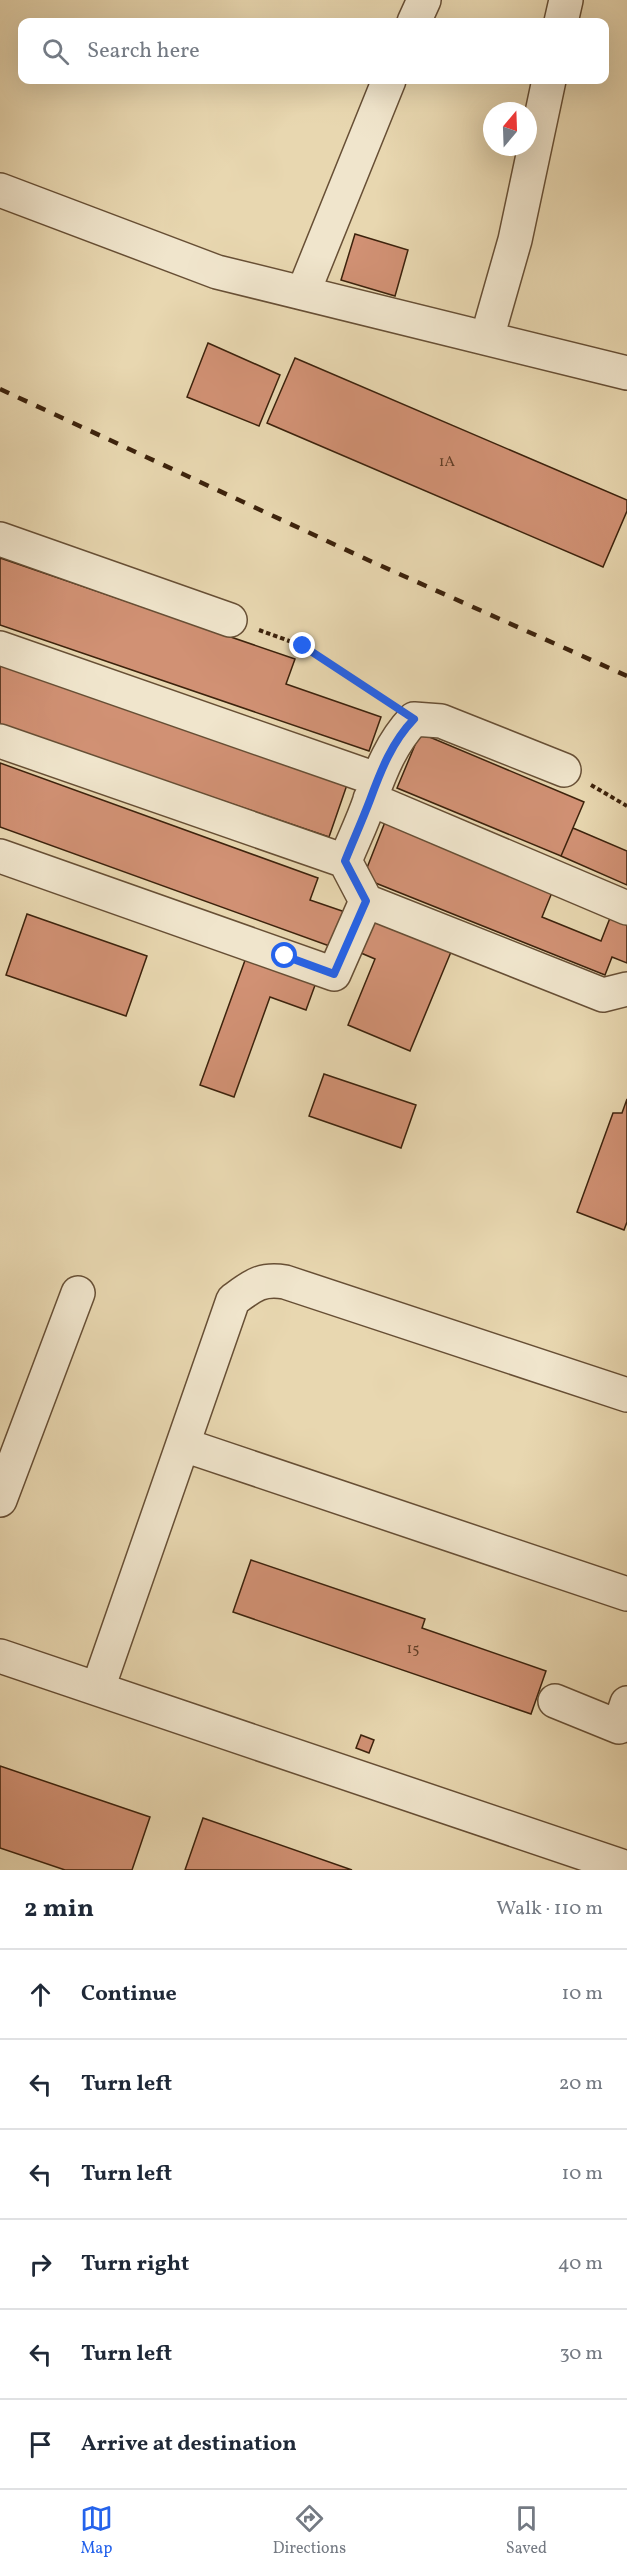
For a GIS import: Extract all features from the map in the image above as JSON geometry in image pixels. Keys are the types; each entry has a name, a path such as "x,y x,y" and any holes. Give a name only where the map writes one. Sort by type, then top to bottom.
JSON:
{"street":[{"path":"416,18 424,0"},
{"path":"562,18 566,0"},
{"path":"303,293 387,84"},
{"path":"487,338 515,240 548,84"},
{"path":"0,190 218,281 303,293 627,373"},
{"path":"581,361 627,353"},
{"path":"0,539 230,620"},
{"path":"0,648 373,789 627,908"},
{"path":"345,861 373,789 400,733 414,719 441,721 564,770"},
{"path":"0,741 345,861 366,901 603,995 627,989"},
{"path":"0,856 334,974 366,901"},
{"path":"98,1688 233,1300 248,1288 267,1279 285,1282 627,1395"},
{"path":"0,1500 78,1293"},
{"path":"184,1445 627,1594"},
{"path":"0,1656 627,1868"},
{"path":"555,1701 619,1727 627,1703"}],"path":[{"path":"230,620 303,646 414,719"},
{"path":"564,770 627,806"}],"building":[{"path":"355,234 408,250 395,296 341,280"},
{"path":"208,343 280,375 259,426 187,397"},
{"path":"295,358 627,500 627,511 603,567 267,423"},
{"path":"0,558 295,659 286,684 381,717 369,751 0,625"},
{"path":"0,661 349,779 329,837 0,725"},
{"path":"420,733 584,802 561,856 397,788"},
{"path":"0,763 318,878 310,900 348,913 335,948 0,827"},
{"path":"385,822 553,890 542,917 601,941 610,918 627,925 627,963 612,957 605,975 363,878"},
{"path":"573,828 627,851 627,885 561,856"},
{"path":"27,914 147,956 126,1016 6,975"},
{"path":"375,920 451,952 410,1051 348,1025 375,959 361,953"},
{"path":"248,952 318,977 306,1010 270,997 234,1097 200,1085"},
{"path":"324,1074 416,1105 401,1148 309,1116"},
{"path":"627,1099 627,1222 624,1230 577,1212 613,1113 622,1113"},
{"path":"251,1560 425,1619 422,1628 546,1671 531,1714 233,1612"},
{"path":"361,1735 374,1740 369,1753 356,1748"},
{"path":"0,1766 150,1817 132,1870 65,1870 0,1848"},
{"path":"203,1818 352,1870 185,1870"}],"railway":[{"path":"0,389 368,560 627,676"}],"route":[{"path":"285,956 334,974 366,901 345,861 370,800 376,779 400,733 414,719 303,646"}]}
